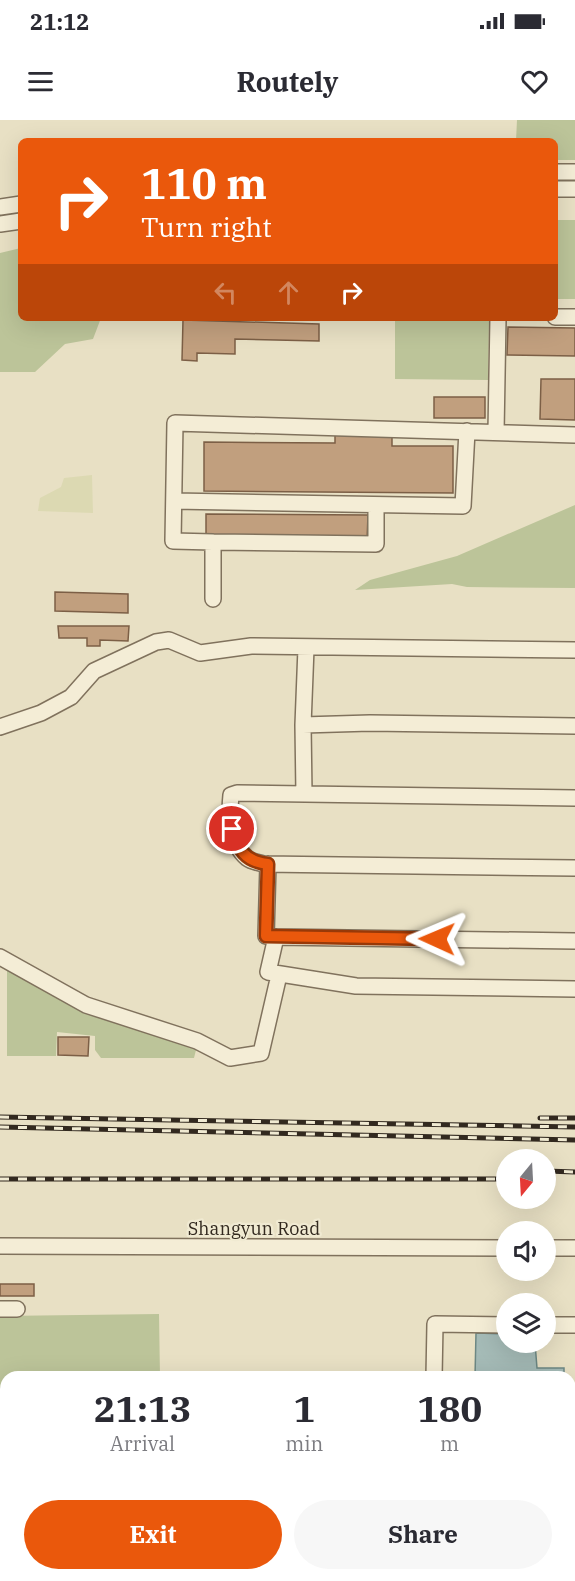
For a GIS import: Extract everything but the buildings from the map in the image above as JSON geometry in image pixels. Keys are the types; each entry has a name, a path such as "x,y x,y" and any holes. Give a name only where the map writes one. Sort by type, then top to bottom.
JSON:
{"street":[{"path":"558,172 575,172"},
{"path":"558,189 575,189"},
{"path":"0,207 18,204"},
{"path":"0,224 18,221"},
{"path":"558,317 575,317"},
{"path":"496,432 498,321"},
{"path":"376,506 376,544 173,541 175,423 575,435"},
{"path":"174,501 463,506 467,431"},
{"path":"213,542 213,599"},
{"path":"0,727 41,713 71,696 94,671 156,642 169,640 200,653 251,646 575,650"},
{"path":"304,794 303,725 306,648"},
{"path":"303,725 370,723 575,726"},
{"path":"575,798 231,795 231,821 239,848 248,859 268,864 575,868"},
{"path":"268,864 266,936 575,941"},
{"path":"276,937 268,972 279,975 356,986 575,989"},
{"path":"0,957 86,1005 197,1041 230,1058 261,1053 279,975"},
{"name":"Shangyun Road","path":"0,1246 496,1248"},
{"path":"556,1248 575,1248"},
{"path":"0,1309 16,1309"},
{"path":"434,1371 435,1324 496,1325"},
{"path":"556,1325 575,1325"}],"shaded area":[{"path":"92,475 93,513 38,511 40,498 61,487 64,478"}],"green space":[{"path":"517,120 575,120 575,160 558,160 558,138 516,138"},
{"path":"558,220 575,220 575,299 558,299"},
{"path":"18,249 18,321 100,321 93,339 65,344 35,372 0,372 0,253"},
{"path":"395,321 489,321 488,380 395,379"},
{"path":"575,505 575,588 467,587 452,584 355,590 370,580 457,556"},
{"path":"7,970 91,1013 196,1050 194,1058 101,1058 95,1050 95,1036 57,1032 56,1056 7,1056"},
{"path":"159,1314 160,1371 0,1371 0,1316"}],"water":[{"path":"476,1333 496,1334 496,1353 536,1353 537,1368 564,1368 564,1371 475,1371"}],"railway":[{"path":"0,1117 575,1127"},
{"path":"540,1118 575,1118"},
{"path":"0,1127 575,1140"},
{"path":"556,1171 575,1172"},
{"path":"0,1179 496,1179"}],"route":[{"path":"232,829 239,848 248,859 268,864 266,936 437,939"}]}
